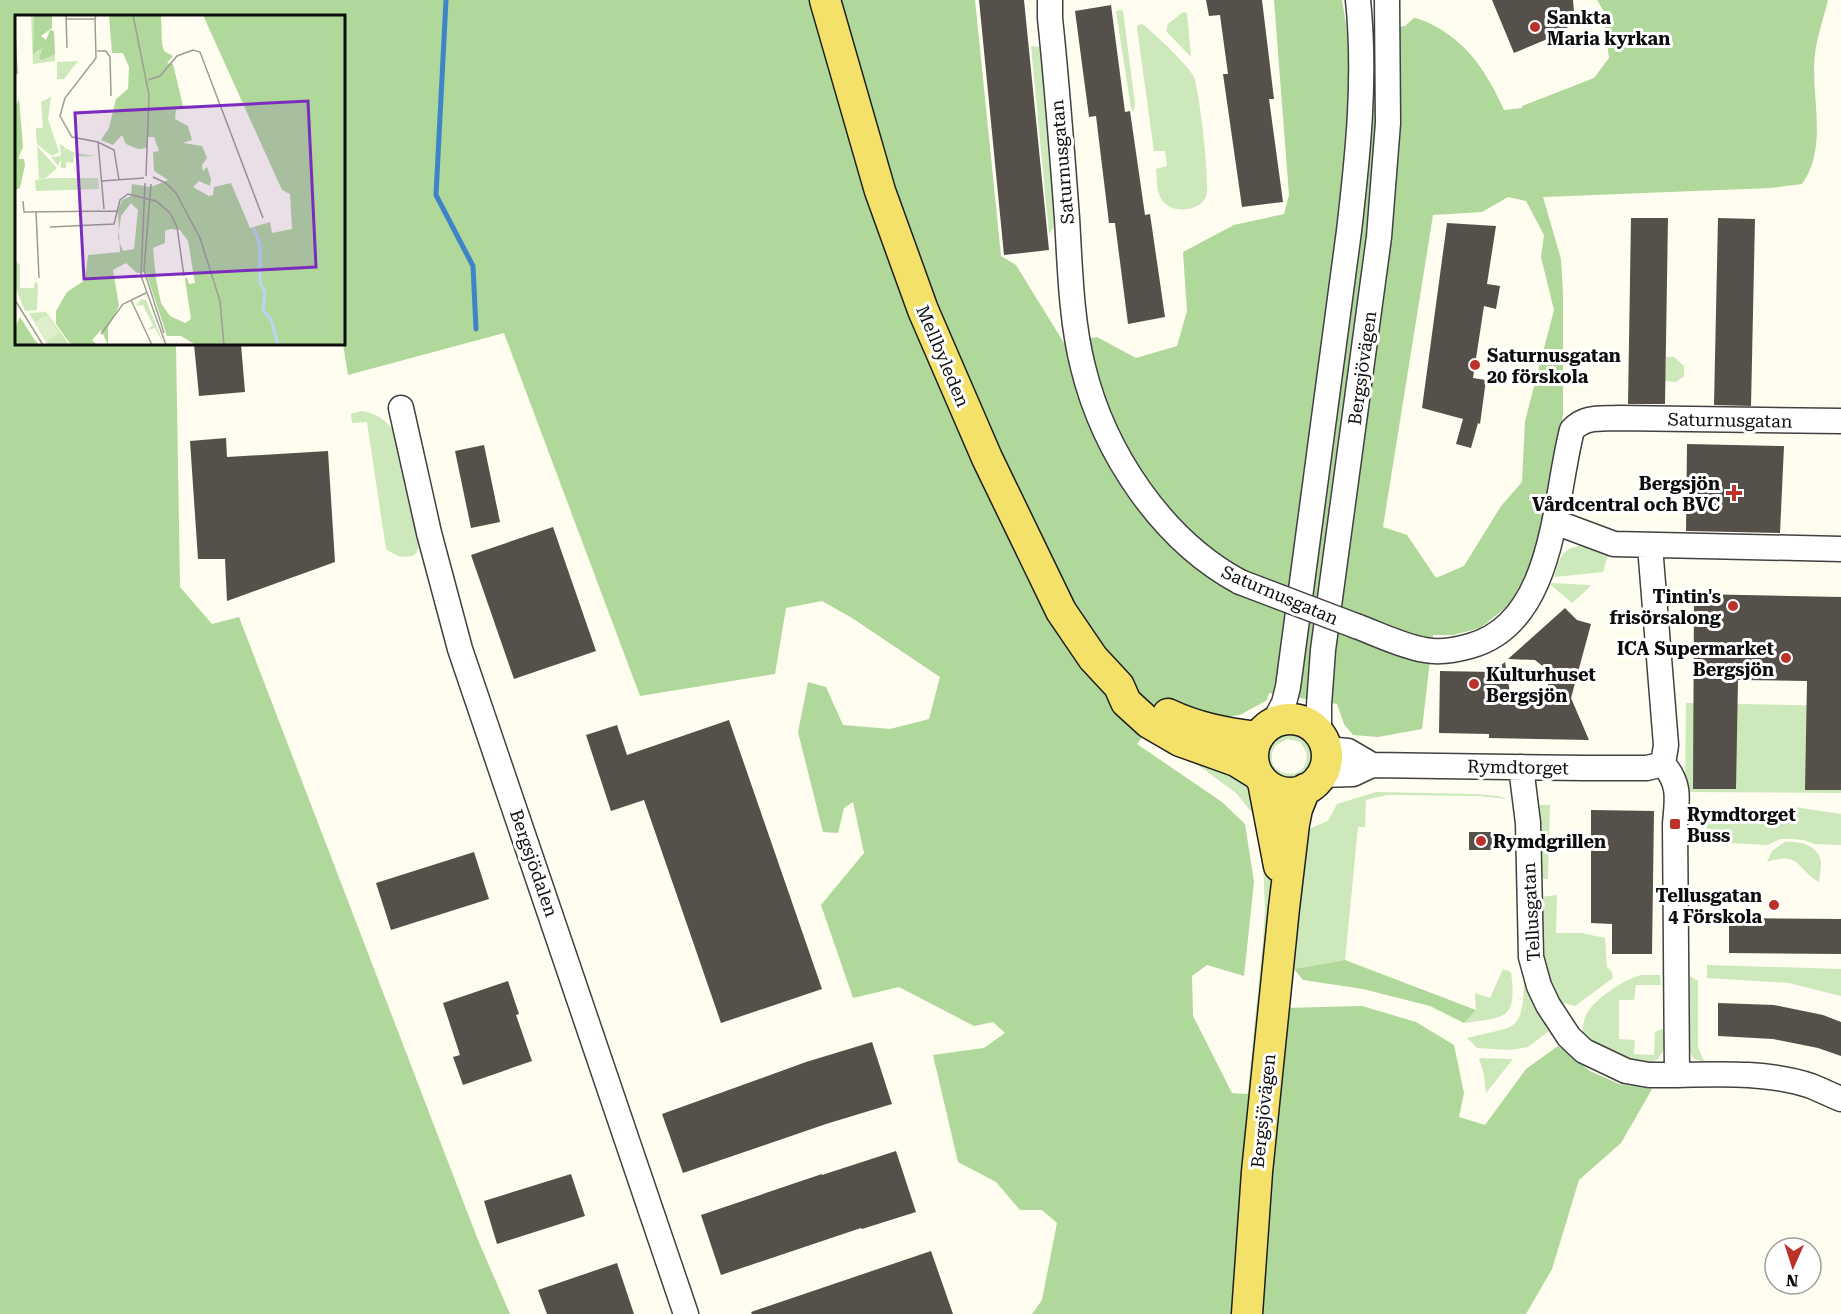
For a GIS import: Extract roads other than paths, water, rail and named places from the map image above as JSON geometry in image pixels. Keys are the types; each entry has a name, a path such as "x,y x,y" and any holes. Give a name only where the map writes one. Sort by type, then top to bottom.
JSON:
{"main road":[{"name":"Mellbyleden","path":"825,0 880,191 909,274 947,369 987,458 1061,610 1087,649 1119,686 1126,702 1157,728 1180,741 1236,761 1260,778"},
{"name":"Mellbyleden","path":"1119,686 1134,692 1152,706 1192,725 1218,732 1266,730"},
{"path":"1260,778 1272,789 1294,792 1318,762 1307,723 1296,719 1285,719 1266,730"},
{"name":"Bergsjövägen","path":"1266,730 1253,755 1273,824 1284,908"},
{"name":"Bergsjövägen","path":"1247,1314 1257,1172 1294,824 1297,809 1318,762"}],"street":[{"name":"Saturnusgatan","path":"1050,0 1072,292 1083,366 1096,409 1136,484 1170,527 1199,556 1216,569 1240,582 1409,646 1426,651 1460,649 1496,636 1523,608 1538,578 1555,522 1568,443 1572,430 1579,422 1590,419 1618,418 1841,421"},
{"name":"Bergsjövägen","path":"1266,730 1284,703 1288,687 1356,172 1362,86 1362,46 1358,0"},
{"name":"Bergsjövägen","path":"1318,762 1323,650 1379,237 1388,123 1387,0"},
{"name":"Bergsjödalen","path":"401,408 429,533 460,649 686,1314"},
{"path":"1555,522 1614,544 1841,549"},
{"path":"1650,546 1666,745 1664,764 1672,774 1677,796 1675,824 1677,1076"},
{"name":"Rymdtorget","path":"1318,762 1353,774 1372,765 1647,768 1664,764"},
{"name":"Tellusgatan","path":"1521,767 1528,823 1531,957 1539,986 1548,1005 1569,1037 1584,1051 1626,1071 1649,1075 1714,1074 1772,1078 1810,1086 1841,1100"}],"waterway":[{"path":"446,0 436,195 473,266 476,329"}],"place":[{"name":"Sankta Maria kyrkan","path":"1535,27"},
{"name":"Saturnusgatan 20 förskola","path":"1475,365"},
{"name":"Bergsjön Vårdcentral och BVC","path":"1734,493"},
{"name":"Tintin's frisörsalong","path":"1733,606"},
{"name":"ICA Supermarket Bergsjön","path":"1786,658"},
{"name":"Kulturhuset Bergsjön","path":"1474,684"},
{"name":"Rymdtorget Buss","path":"1675,824"},
{"name":"Rymdgrillen","path":"1481,841"},
{"name":"Tellusgatan 4 Förskola","path":"1774,905"}]}
